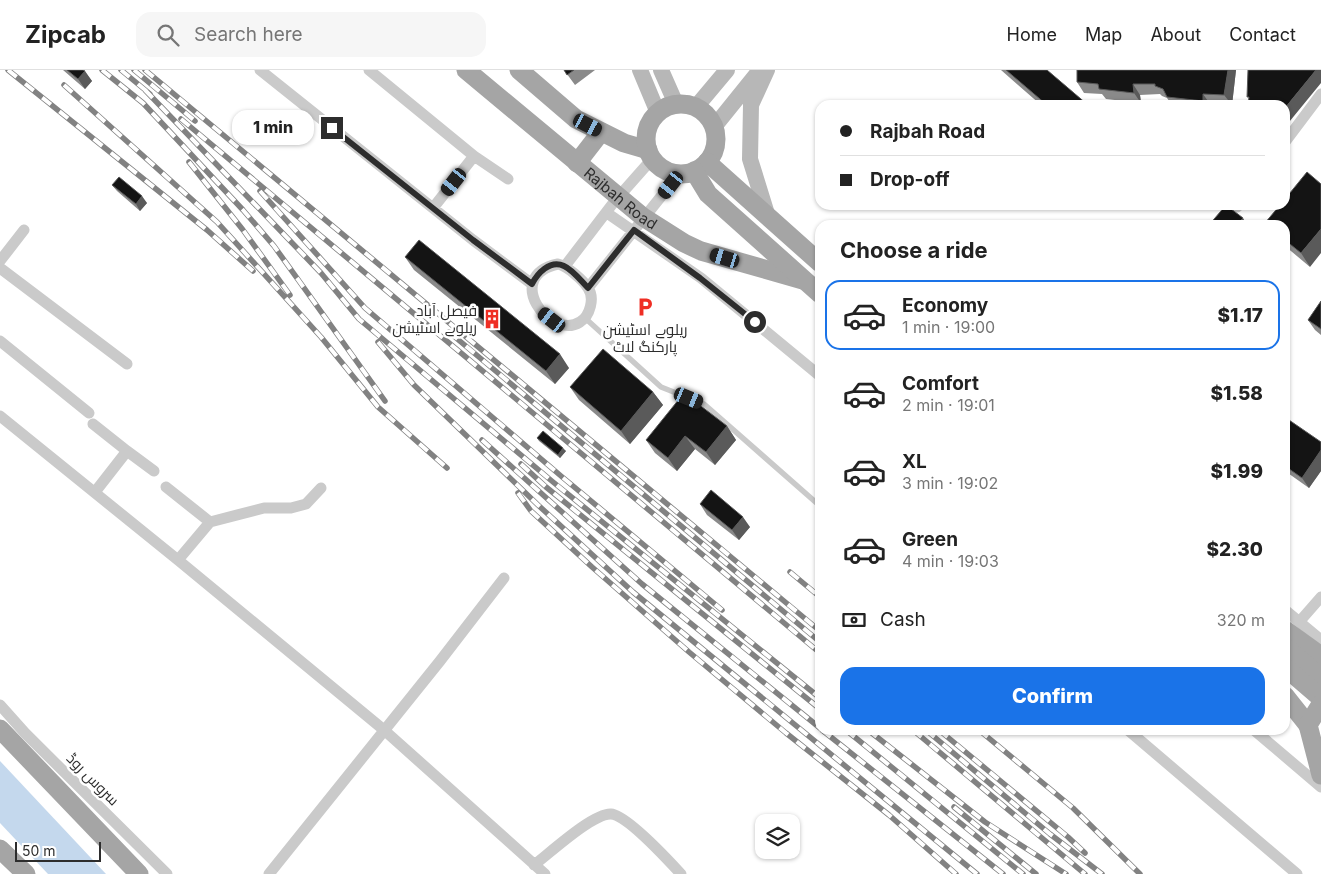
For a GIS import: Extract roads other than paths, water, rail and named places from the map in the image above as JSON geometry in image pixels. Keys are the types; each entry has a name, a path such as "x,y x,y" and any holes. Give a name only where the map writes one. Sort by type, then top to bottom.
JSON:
{"main road":[{"name":"Rajbah Road","path":"466,70 619,198 639,224 701,251 803,280"},
{"path":"519,70 576,118 601,132 650,154 664,170 693,169 768,217 815,259"},
{"path":"640,70 658,112"},
{"path":"661,70 676,104"},
{"path":"696,107 727,70"},
{"path":"714,127 760,70"},
{"path":"767,70 751,106 750,160 768,217"},
{"path":"650,154 646,139 647,129 658,112 676,104 696,107 709,119 714,127 715,146 693,169"},
{"path":"577,163 601,132"},
{"path":"693,169 708,194 815,290"},
{"path":"1293,626 1321,656"},
{"path":"1290,651 1321,677"},
{"path":"1290,671 1321,698"},
{"path":"1290,702 1308,725 1321,775"},
{"path":"1308,725 1321,704"},
{"path":"0,729 139,874"},
{"path":"22,753 122,874"},
{"path":"0,849 26,874"},
{"path":"0,856 16,874"}],"street":[{"path":"260,70 532,284"},
{"path":"369,70 474,156 508,179"},
{"path":"1290,135 1321,94"},
{"path":"565,266 619,198 650,154"},
{"path":"434,208 474,156"},
{"path":"588,288 639,224 693,169"},
{"name":"Rajbah Road","path":"607,213 639,224 700,278 815,372"},
{"path":"2,253 24,230"},
{"path":"558,264 565,266 588,288 591,301 585,318 579,323 570,326 552,320 536,306 533,299 532,284 535,277 545,268 558,264"},
{"path":"0,268 127,364"},
{"path":"0,341 127,451 154,471"},
{"path":"0,416 384,730 545,874"},
{"path":"95,492 127,451"},
{"path":"166,487 210,522"},
{"path":"178,560 210,522 264,508 290,508 306,504 321,488"},
{"path":"269,874 504,578"},
{"path":"1321,597 1293,626 1321,640"},
{"name":"سروس روڈ","path":"0,705 32,740 166,874"},
{"path":"1134,735 1297,874"},
{"path":"1260,735 1321,788"},
{"path":"534,864 594,819 612,814 620,817 658,849 681,874"}],"lane":[{"path":"585,318 661,387 704,404 815,502"}],"water":[{"path":"0,761 106,874 48,874 0,823"}],"railway":[{"path":"8,70 207,230 253,271"},
{"path":"102,70 143,103 274,246 385,401"},
{"path":"121,70 150,94"},
{"path":"134,70 195,121"},
{"path":"145,70 815,627"},
{"path":"64,85 217,222 321,337 378,407 447,468"},
{"path":"145,90 321,273 359,319 553,482 815,694"},
{"path":"181,119 815,649"},
{"path":"189,162 243,230 290,295"},
{"path":"260,191 365,308 561,476 722,610"},
{"path":"449,332 815,638"},
{"path":"378,342 414,385 538,505 633,592 977,874"},
{"path":"482,440 642,584 815,724"},
{"path":"521,464 546,487 815,705"},
{"path":"518,493 531,511 689,652 786,733 889,815 956,874"},
{"path":"790,572 815,593"},
{"path":"828,735 1003,874"},
{"path":"852,735 1023,874"},
{"path":"874,735 985,822 1066,874"},
{"path":"919,735 1085,874"},
{"path":"932,735 1050,834 1102,874"},
{"path":"945,735 1085,853"},
{"path":"985,735 1073,808 1140,874"},
{"path":"954,807 1036,874"}],"place":[{"name":"ریلوے اسٹیشن پارکنگ لاٹ","path":"645,307"},
{"name":"فیصل آباد ریلوے اسٹیشن","path":"492,319"}]}
